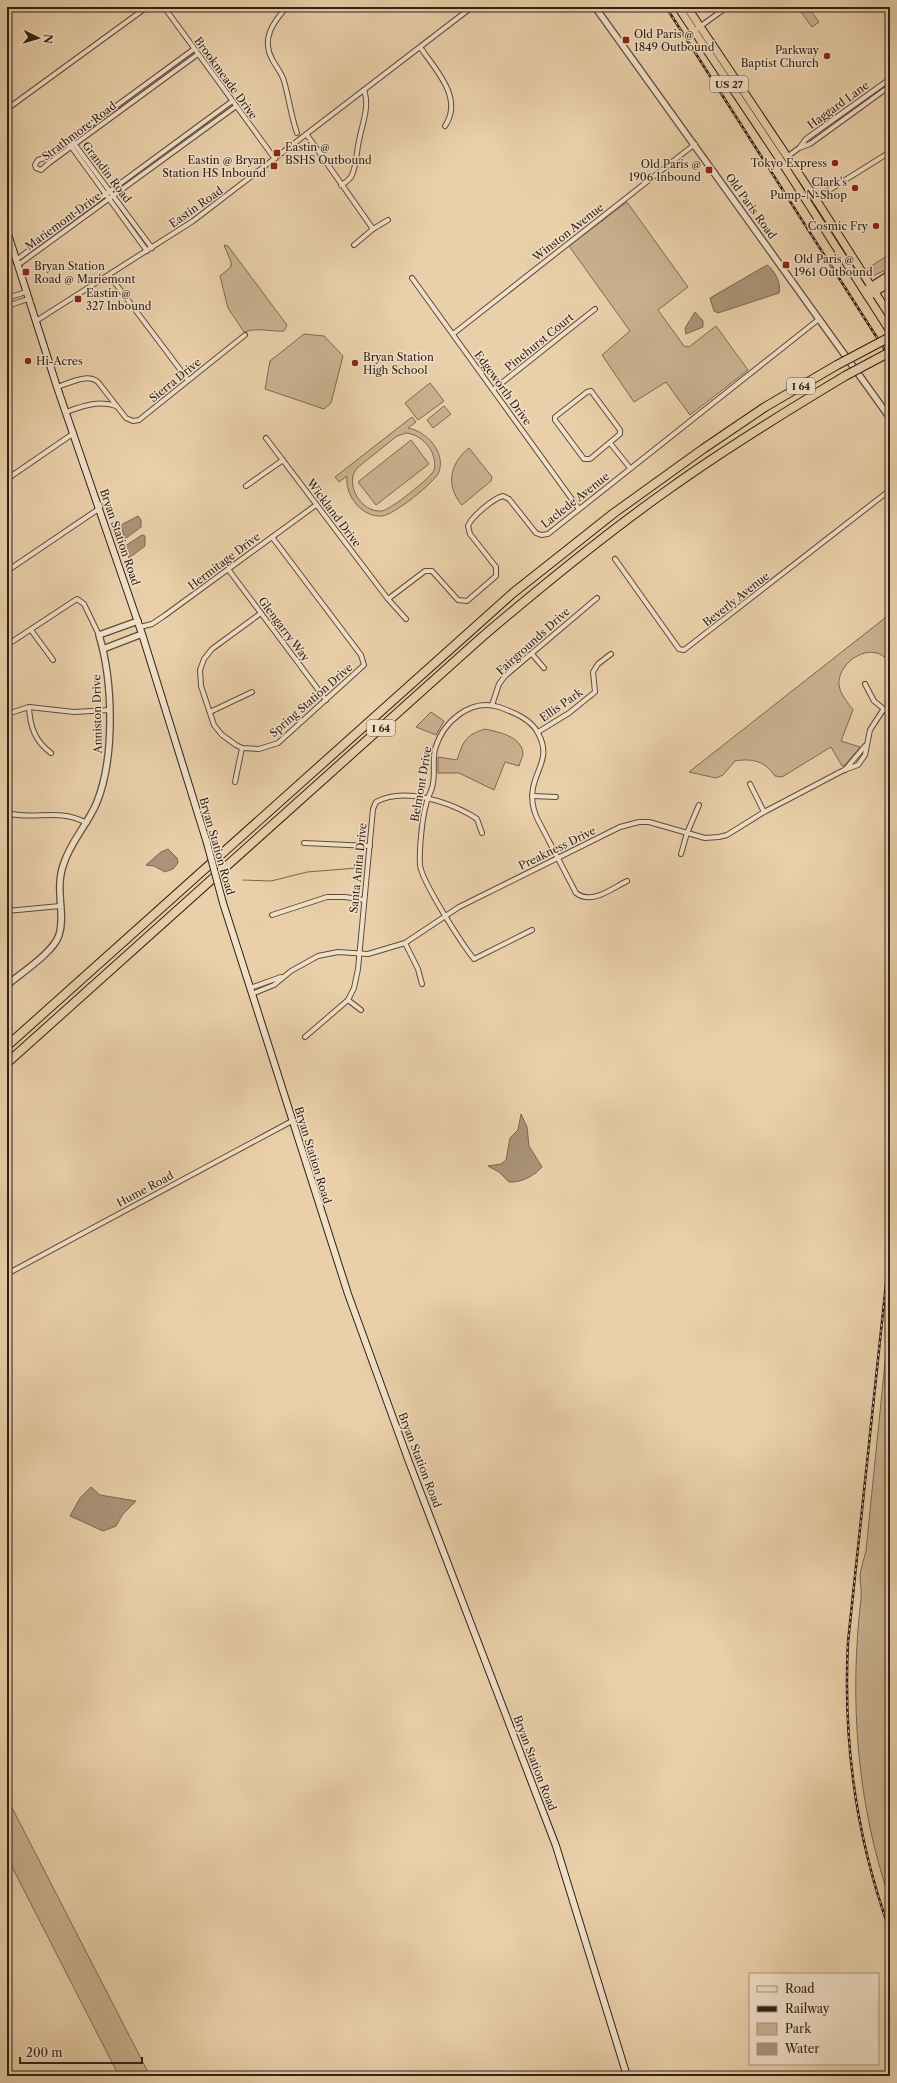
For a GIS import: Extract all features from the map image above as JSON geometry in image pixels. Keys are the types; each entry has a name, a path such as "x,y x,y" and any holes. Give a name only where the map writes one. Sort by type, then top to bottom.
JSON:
{"highway":[{"name":"US 27","path":"678,7 697,29 870,291 890,316"},
{"name":"US 27","path":"687,7 697,29"},
{"path":"870,291 890,275"},
{"path":"870,291 890,282"},
{"name":"US 27","path":"870,291 890,331"},
{"name":"I 64","path":"7,1046 513,593 614,513 703,449 765,407 837,365 890,337"},
{"name":"I 64","path":"7,1063 482,637 555,575 621,524 706,463 845,376 890,352"}],"main road":[{"name":"Bryan Station Road","path":"7,231 28,299 139,624 207,843 223,903 337,1262 378,1379 556,1846 627,2076"}],"street":[{"path":"7,109 147,7"},
{"name":"Brookmeade Drive","path":"164,7 235,107 275,159"},
{"path":"287,7 272,25 268,35 268,46 272,59 284,81 297,133"},
{"name":"Eastin Road","path":"36,321 193,221 472,7"},
{"name":"Old Paris Road","path":"595,7 890,418"},
{"path":"697,29 727,7"},
{"path":"420,47 451,96 451,114 444,126"},
{"name":"Strathmore Road","path":"194,49 70,140 44,158 38,160 35,165 36,168 41,170 44,169 49,163 198,54"},
{"name":"Haggard Lane","path":"784,159 799,148 806,139 890,79"},
{"name":"Haggard Lane","path":"799,148 810,144 890,86"},
{"path":"341,185 351,176 358,154 359,138 365,114 366,99 364,90"},
{"name":"Mariemont Drive","path":"17,262 105,194 232,102"},
{"name":"Mariemont Drive","path":"17,262 109,200 235,107"},
{"path":"307,135 373,229"},
{"path":"181,139 184,145"},
{"name":"Grandin Road","path":"70,140 75,144 152,248"},
{"name":"Grandin Road","path":"70,140 71,147 147,251"},
{"name":"Winston Avenue","path":"453,334 694,144"},
{"path":"826,192 890,152"},
{"path":"354,245 373,229 388,220"},
{"path":"109,275 188,380"},
{"name":"Edgeworth Drive","path":"412,278 494,389 579,509"},
{"path":"7,298 26,292"},
{"path":"7,306 28,299"},
{"name":"Pinehurst Court","path":"494,389 595,309"},
{"name":"Laclede Avenue","path":"388,599 425,571 435,573 455,598 461,602 467,601 496,576 496,567 470,534 468,526 471,519 497,498 503,496 509,499 536,533 541,535 548,534 819,319"},
{"name":"Sierra Drive","path":"58,387 85,378 93,378 98,382 116,406 130,420 139,420 245,335"},
{"path":"591,391 620,430 618,437 610,443 590,459 584,459 555,420 556,417 587,392 591,391"},
{"path":"66,412 97,403 116,406"},
{"path":"7,479 74,433"},
{"name":"Wickland Drive","path":"266,438 388,599 406,619"},
{"path":"610,443 630,468"},
{"path":"246,486 283,460"},
{"name":"Beverly Avenue","path":"615,559 678,648 684,650 890,490"},
{"name":"Hermitage Drive","path":"139,624 156,622 316,504"},
{"path":"7,571 100,508"},
{"name":"Spring Station Drive","path":"242,748 259,749 278,743 364,666 363,658 272,537"},
{"name":"Glengarry Way","path":"228,569 326,700"},
{"name":"Fairgrounds Drive","path":"492,706 499,684 505,676 597,598"},
{"name":"Anniston Drive","path":"7,985 56,942 60,930 59,879 64,862 72,845 87,823 97,801 107,766 110,732 107,675 103,649 99,635 87,609 79,599 75,599 31,630"},
{"path":"235,782 242,748 222,735 214,725 199,677 202,662 212,649 261,613"},
{"path":"99,635 139,624"},
{"path":"7,645 31,630 53,660"},
{"path":"103,649 142,634"},
{"path":"532,654 544,668"},
{"name":"Ellis Park","path":"538,732 573,711 594,692 593,672 598,664 611,654"},
{"path":"865,684 874,701 883,710 890,714"},
{"path":"210,712 252,692"},
{"name":"Belmont Drive","path":"532,930 474,959 424,879 420,866 424,813 433,782 435,749 446,728 464,711 478,706 492,706 520,716 538,732"},
{"path":"7,714 29,707 74,712 108,710"},
{"path":"29,707 30,723 35,735 42,746 51,753"},
{"name":"Preakness Drive","path":"251,991 282,977 318,956 338,952 359,953 382,951 405,943 459,907 557,857 629,824 649,822 705,838 723,836 764,812 844,770 858,765 865,755 865,745 870,730 883,710"},
{"path":"538,732 542,743 543,759 533,788 533,808 573,888 576,893 584,897 594,897 627,881"},
{"name":"Preakness Drive","path":"844,770 865,745"},
{"path":"750,784 764,812"},
{"name":"Santa Anita Drive","path":"305,1037 348,1000 357,979 373,809 376,802 391,797 407,795 428,800 471,815 477,819 482,833"},
{"path":"532,796 556,797"},
{"path":"681,854 687,833 699,805"},
{"path":"7,813 65,814 87,823"},
{"path":"304,843 370,846"},
{"path":"272,915 327,897 345,897 364,900"},
{"path":"7,911 60,906"},
{"path":"405,943 418,969 422,984"},
{"name":"Preakness Drive","path":"251,991 274,985 282,977"},
{"path":"348,1000 361,1010"},
{"name":"Hume Road","path":"7,1274 292,1121"}],"green space":[{"path":"808,7 819,22 812,27 801,12"},
{"path":"627,202 688,287 658,310 684,346 689,347 716,326 748,370 690,415 666,382 634,402 602,355 630,331 569,246"},
{"path":"224,245 228,246 287,325 284,331 259,330 244,332 228,308 220,276 231,267 231,262"},
{"path":"890,254 890,268 873,276 869,275 868,268"},
{"path":"304,334 324,336 343,356 331,403 324,409 265,389 270,361"},
{"path":"430,383 444,401 418,420 405,403"},
{"path":"444,406 451,414 433,428 427,420"},
{"path":"412,417 416,422 408,428 421,433 428,438 437,450 440,457 439,472 436,477 414,497 395,510 382,516 369,514 355,503 348,488 347,476 339,482 335,477","holes":["406,433 421,439 430,448 435,466 434,470 426,480 401,500 386,509 382,511 367,507 357,496 352,482 353,475 357,468 397,436"]},
{"path":"411,440 429,464 376,505 358,482"},
{"path":"469,448 492,477 491,481 462,505 453,490 452,475 458,461"},
{"path":"890,614 890,666 885,657 877,653 869,652 851,660 840,676 839,685 841,692 853,710 841,741 860,747 845,765 842,766 831,747 782,777 775,776 767,767 752,760 735,761 723,775 716,778 689,772"},
{"path":"431,712 444,721 436,735 416,727"},
{"path":"485,729 502,733 514,739 522,748 523,754 519,766 505,762 494,790 459,773 438,773 438,757 457,760 461,748 466,740 478,731"},
{"path":"890,1313 890,1900 870,1827 863,1789 856,1713 856,1675 857,1637 861,1596 860,1575 866,1551"},
{"path":"7,1798 150,2076 119,2076 7,1857"}],"water":[{"path":"767,265 777,277 780,289 779,293 718,313 714,311 710,298"},
{"path":"695,312 703,321 703,327 686,334 685,328"},
{"path":"138,516 141,520 141,527 125,539 121,525"},
{"path":"142,535 145,536 145,546 129,558 125,546"},
{"path":"168,849 177,858 178,863 173,869 165,872 154,866 146,865 161,852"},
{"path":"521,1114 527,1127 529,1146 542,1167 527,1178 509,1182 499,1172 488,1166 501,1164 506,1160 510,1138 518,1130"},
{"path":"91,1487 100,1495 136,1501 123,1514 116,1526 103,1531 70,1516 80,1498"}],"waterway":[{"path":"243,880 271,881 307,872 357,868"}],"railway":[{"path":"666,7 890,358"},
{"path":"890,1246 848,1642 847,1679 850,1752 860,1825 878,1896 890,1931"}],"place":[{"name":"Old Paris @ 1849 Outbound","path":"626,40"},
{"name":"Parkway Baptist Church","path":"827,56"},
{"name":"Eastin @ BSHS Outbound","path":"277,153"},
{"name":"Tokyo Express","path":"835,163"},
{"name":"Eastin @ Bryan Station HS Inbound","path":"274,166"},
{"name":"Old Paris @ 1906 Inbound","path":"709,170"},
{"name":"Clark's Pump-N-Shop","path":"855,188"},
{"name":"Cosmic Fry","path":"876,226"},
{"name":"Old Paris @ 1961 Outbound","path":"786,265"},
{"name":"Bryan Station Road @ Mariemont","path":"26,272"},
{"name":"Eastin @ 327 Inbound","path":"78,299"},
{"name":"Hi-Acres","path":"28,361"},
{"name":"Bryan Station High School","path":"355,363"}]}
